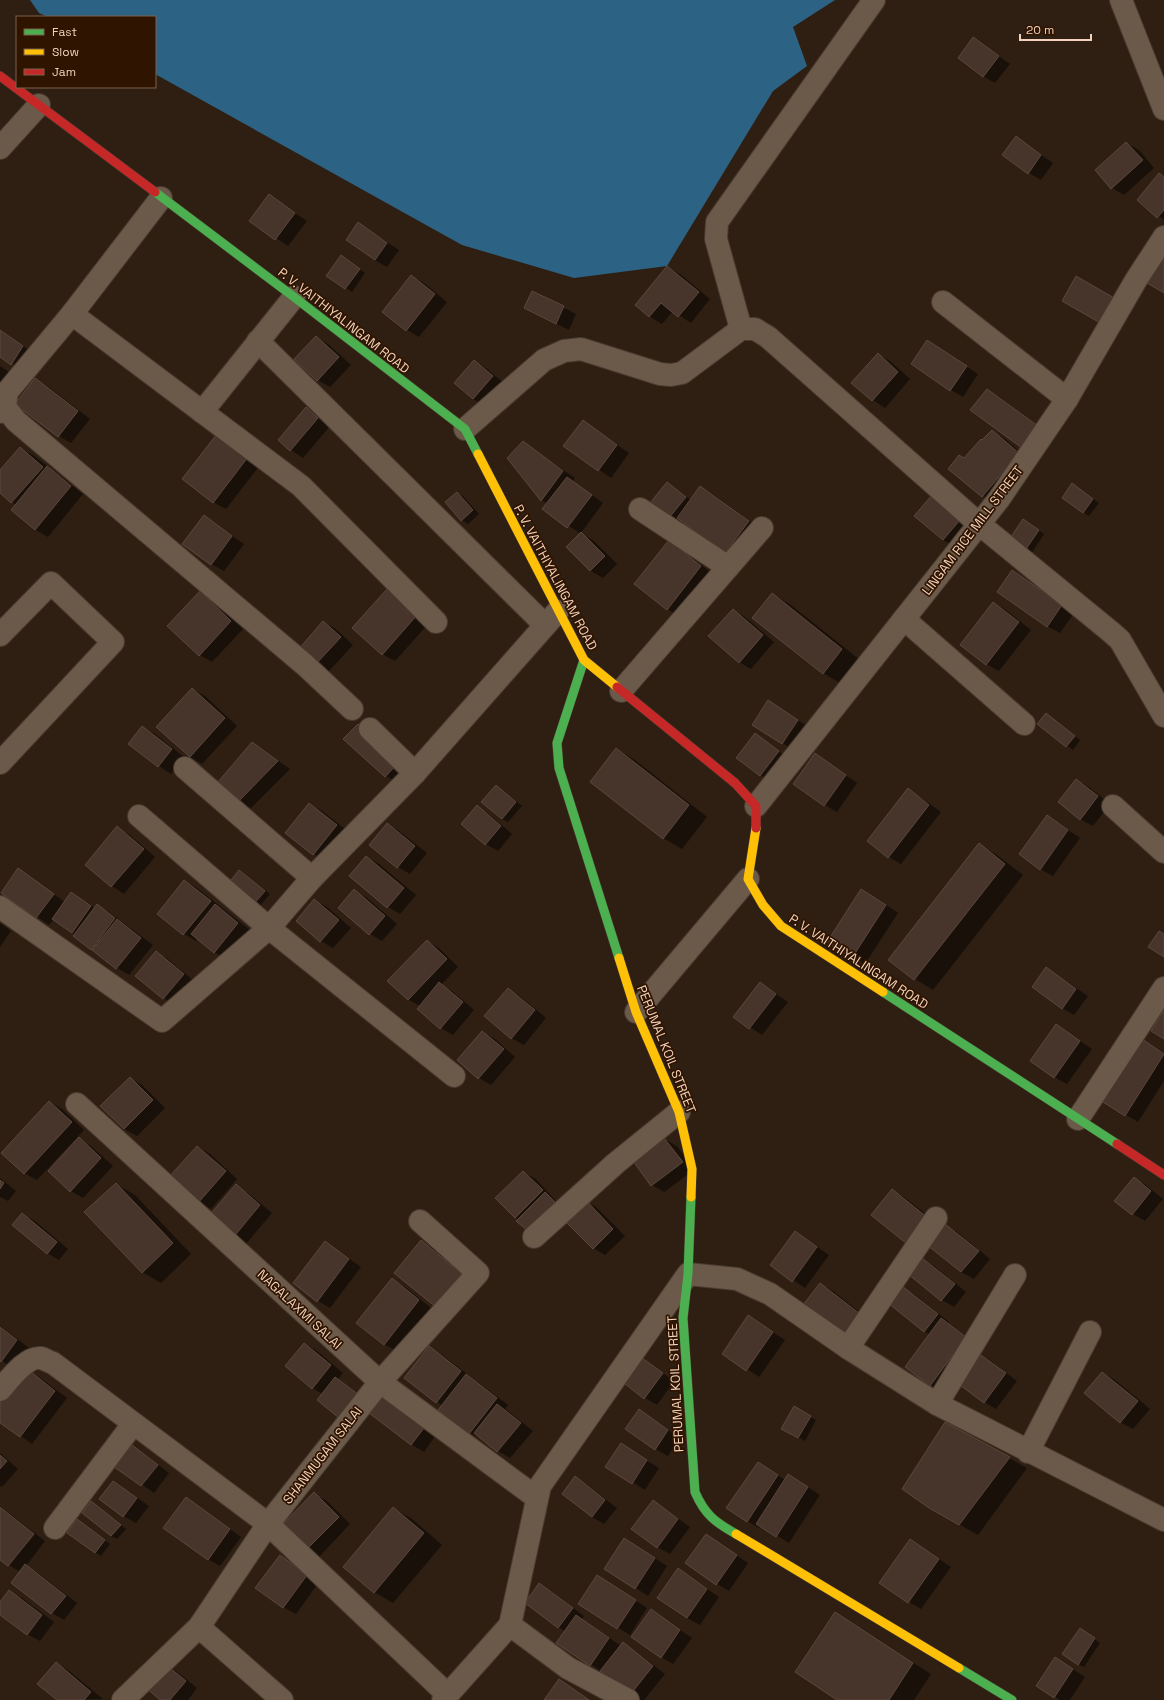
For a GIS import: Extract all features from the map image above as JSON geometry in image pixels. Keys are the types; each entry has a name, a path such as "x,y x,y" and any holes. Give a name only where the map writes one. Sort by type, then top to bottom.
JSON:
{"street":[{"path":"741,329 716,239 715,233 717,222 874,0"},
{"path":"1122,0 1164,108"},
{"name":"P. V. VAITHIYALINGAM ROAD","path":"0,76 16,88"},
{"name":"P. V. VAITHIYALINGAM ROAD","path":"16,88 294,297 465,430 552,618 584,660 735,783 756,806"},
{"path":"0,148 39,105"},
{"path":"161,198 72,314 7,392 3,410 306,665 352,708"},
{"name":"LINGAM RICE MILL STREET","path":"756,806 978,523 999,499 1067,399 1136,280 1164,237"},
{"path":"202,412 294,297"},
{"path":"943,302 1067,399"},
{"path":"72,314 301,486 436,622"},
{"path":"465,430 544,360 564,351 581,349 601,354 644,370 671,375 682,373 741,329 755,329 768,337 978,523 1120,640 1164,716"},
{"path":"0,907 162,1021 269,928 312,878 415,773 552,618 258,341"},
{"path":"640,509 728,567"},
{"path":"621,691 762,528"},
{"path":"0,635 51,583 112,642 0,764"},
{"path":"904,619 1024,724"},
{"name":"PERUMAL KOIL STREET","path":"584,660 557,743 559,768 636,1012 679,1112 692,1169 688,1274 683,1318 695,1492 702,1508 717,1523 1012,1700"},
{"path":"370,729 415,773"},
{"path":"185,768 312,878"},
{"path":"636,1012 748,879 757,823 756,806"},
{"path":"1113,806 1164,852"},
{"path":"139,816 269,928 454,1076"},
{"name":"P. V. VAITHIYALINGAM ROAD","path":"748,879 763,905 781,926 1164,1175"},
{"path":"1078,1120 1164,988"},
{"name":"NAGALAXMI SALAI","path":"77,1104 380,1382 537,1498"},
{"path":"534,1237 616,1163 679,1112"},
{"path":"848,1348 936,1218"},
{"name":"SHANMUGAM SALAI","path":"123,1700 199,1628 268,1524 380,1382 478,1273 420,1222"},
{"path":"0,1390 15,1373 30,1360 41,1358 53,1363 268,1524 446,1697 510,1625 540,1486 688,1274 737,1279 763,1291 848,1348 937,1404 1028,1452 1164,1520"},
{"path":"937,1404 1015,1275"},
{"path":"1028,1452 1090,1332"},
{"path":"55,1528 133,1424"},
{"path":"510,1625 568,1668 628,1700"},
{"path":"199,1628 282,1700"}],"water":[{"path":"30,0 835,0 793,27 807,66 773,91 667,266 574,278 462,245 156,75 156,16 46,16 39,13"}],"building":[{"path":"973,37 999,56 983,77 958,58"},
{"path":"1016,136 1041,155 1028,174 1002,155"},
{"path":"1126,142 1143,160 1111,189 1095,170"},
{"path":"1159,173 1164,177 1164,210 1157,218 1137,200"},
{"path":"269,194 295,213 275,240 249,221"},
{"path":"358,222 387,243 375,260 346,240"},
{"path":"1164,253 1164,293 1147,283"},
{"path":"341,255 360,269 345,289 326,276"},
{"path":"667,266 699,292 678,317 661,303 649,317 635,305"},
{"path":"411,275 435,294 406,331 382,312"},
{"path":"1076,276 1116,299 1102,324 1062,301"},
{"path":"532,291 564,306 556,324 524,308"},
{"path":"0,330 23,346 11,365 0,357"},
{"path":"316,336 339,357 317,381 294,359"},
{"path":"927,340 967,366 950,391 911,364"},
{"path":"878,353 898,372 872,401 851,383"},
{"path":"474,360 493,376 473,399 454,383"},
{"path":"35,378 78,411 58,437 15,404"},
{"path":"987,389 1038,426 1022,448 970,410"},
{"path":"306,407 318,418 290,451 278,440"},
{"path":"583,420 617,445 598,471 563,446"},
{"path":"992,430 1019,453 982,497 948,469 959,455 964,458 981,439 982,440"},
{"path":"217,434 248,457 213,503 182,479"},
{"path":"523,441 563,471 541,501 507,458"},
{"path":"20,447 43,467 11,503 0,493 0,470"},
{"path":"47,466 71,486 35,530 11,510"},
{"path":"567,477 592,495 567,528 542,509"},
{"path":"667,482 686,497 669,518 650,503"},
{"path":"1072,483 1093,499 1083,513 1062,498"},
{"path":"700,486 749,521 725,553 677,518"},
{"path":"457,492 473,510 461,521 445,502"},
{"path":"932,495 960,520 943,540 914,516"},
{"path":"204,515 232,536 211,565 182,544"},
{"path":"1023,519 1039,530 1022,555 1006,544"},
{"path":"581,532 605,556 590,571 566,547"},
{"path":"669,540 701,566 667,610 634,584"},
{"path":"1012,570 1062,605 1047,627 997,592"},
{"path":"387,589 417,615 382,655 352,628"},
{"path":"200,591 231,621 199,656 167,626"},
{"path":"772,593 842,649 823,674 752,618"},
{"path":"993,602 1019,622 986,665 960,645"},
{"path":"733,609 763,635 739,663 708,636"},
{"path":"323,621 341,637 315,665 298,650"},
{"path":"192,688 225,718 190,757 156,727"},
{"path":"768,700 798,720 782,744 752,725"},
{"path":"1046,713 1075,736 1066,747 1037,724"},
{"path":"358,724 400,761 385,777 343,739"},
{"path":"142,726 172,749 158,767 128,744"},
{"path":"755,733 779,751 760,776 736,758"},
{"path":"252,742 278,761 237,803 218,782"},
{"path":"616,748 689,805 663,839 590,782"},
{"path":"815,753 846,775 824,806 793,784"},
{"path":"1076,779 1098,796 1080,820 1058,802"},
{"path":"496,785 516,802 502,819 481,802"},
{"path":"908,788 929,805 888,858 867,841"},
{"path":"309,803 337,825 313,855 285,833"},
{"path":"477,805 501,826 485,845 461,824"},
{"path":"1047,815 1068,830 1040,870 1019,854"},
{"path":"387,823 415,846 397,868 369,845"},
{"path":"117,826 144,849 111,887 85,865"},
{"path":"979,843 1005,864 914,980 888,960"},
{"path":"366,856 404,888 387,908 349,876"},
{"path":"18,868 54,894 36,918 1,893"},
{"path":"239,870 265,891 253,905 228,884"},
{"path":"184,880 211,901 183,935 157,914"},
{"path":"354,889 385,916 369,935 338,908"},
{"path":"861,889 886,905 852,958 827,942"},
{"path":"71,892 91,906 72,933 52,919"},
{"path":"314,899 339,920 320,942 296,921"},
{"path":"97,904 115,918 91,950 73,936"},
{"path":"215,904 238,923 214,953 191,934"},
{"path":"117,919 141,938 116,969 92,950"},
{"path":"1159,931 1164,934 1164,957 1148,947"},
{"path":"427,940 447,959 408,1000 387,981"},
{"path":"156,951 184,974 163,999 135,976"},
{"path":"1046,967 1076,989 1062,1009 1032,987"},
{"path":"439,982 463,1002 440,1029 417,1009"},
{"path":"760,982 776,994 749,1029 733,1017"},
{"path":"508,988 535,1010 511,1039 484,1016"},
{"path":"1164,1010 1164,1039 1151,1031"},
{"path":"1056,1024 1080,1041 1054,1078 1030,1061"},
{"path":"482,1031 504,1049 478,1079 457,1060"},
{"path":"1142,1039 1164,1054 1125,1116 1103,1102"},
{"path":"130,1077 153,1100 124,1129 100,1106"},
{"path":"49,1101 72,1122 24,1174 1,1153"},
{"path":"79,1137 101,1158 70,1192 48,1171"},
{"path":"664,1138 683,1162 651,1186 633,1161"},
{"path":"197,1146 226,1171 198,1203 169,1177"},
{"path":"523,1171 543,1190 515,1218 495,1198"},
{"path":"1134,1177 1151,1191 1132,1215 1114,1201"},
{"path":"0,1180 4,1183 0,1189"},
{"path":"116,1183 173,1243 142,1273 84,1212"},
{"path":"236,1184 260,1205 232,1239 207,1218"},
{"path":"892,1189 928,1218 907,1244 871,1215"},
{"path":"545,1192 558,1205 528,1231 516,1221"},
{"path":"584,1198 613,1229 593,1249 563,1219"},
{"path":"22,1213 57,1242 47,1254 12,1225"},
{"path":"945,1224 979,1251 961,1272 927,1245"},
{"path":"795,1231 817,1247 792,1282 770,1265"},
{"path":"421,1240 464,1276 437,1308 394,1273"},
{"path":"325,1241 349,1259 317,1302 293,1283"},
{"path":"922,1258 955,1284 941,1301 908,1274"},
{"path":"392,1278 419,1300 384,1345 356,1323"},
{"path":"820,1283 860,1314 843,1337 803,1305"},
{"path":"902,1286 938,1314 924,1332 888,1303"},
{"path":"748,1315 773,1332 746,1371 722,1354"},
{"path":"941,1318 966,1337 930,1386 905,1367"},
{"path":"0,1327 17,1340 1,1362 0,1361"},
{"path":"304,1343 331,1365 312,1389 285,1366"},
{"path":"429,1346 461,1371 436,1403 404,1378"},
{"path":"978,1353 1006,1373 984,1403 956,1382"},
{"path":"642,1358 663,1373 644,1399 624,1383"},
{"path":"26,1368 55,1391 20,1437 0,1423 0,1403"},
{"path":"1102,1372 1138,1401 1120,1423 1084,1393"},
{"path":"466,1374 497,1398 469,1434 438,1410"},
{"path":"335,1377 358,1394 339,1418 317,1400"},
{"path":"382,1396 424,1428 411,1445 369,1413"},
{"path":"497,1404 521,1423 497,1452 474,1433"},
{"path":"794,1406 811,1416 798,1438 781,1429"},
{"path":"639,1409 668,1430 655,1450 625,1429"},
{"path":"945,1422 1010,1457 959,1525 929,1508 902,1489"},
{"path":"127,1441 158,1465 141,1486 110,1464"},
{"path":"621,1443 647,1460 632,1484 605,1467"},
{"path":"0,1455 7,1461 0,1469"},
{"path":"758,1462 778,1475 747,1522 726,1508"},
{"path":"788,1474 808,1487 776,1537 756,1524"},
{"path":"575,1476 605,1500 592,1517 562,1494"},
{"path":"113,1481 137,1498 123,1517 99,1499"},
{"path":"314,1492 339,1517 306,1550 281,1526"},
{"path":"186,1497 230,1529 208,1560 163,1528"},
{"path":"653,1500 678,1519 657,1548 631,1529"},
{"path":"91,1501 121,1525 111,1536 82,1513"},
{"path":"0,1507 34,1534 8,1566 0,1560"},
{"path":"393,1507 424,1533 374,1593 343,1567"},
{"path":"77,1519 105,1540 95,1553 67,1533"},
{"path":"706,1534 737,1555 716,1585 685,1563"},
{"path":"624,1538 655,1558 635,1589 604,1569"},
{"path":"910,1539 939,1559 908,1603 879,1583"},
{"path":"280,1555 307,1575 283,1608 255,1588"},
{"path":"25,1564 66,1596 51,1614 11,1583"},
{"path":"678,1568 707,1589 687,1618 657,1598"},
{"path":"597,1575 636,1600 617,1629 578,1604"},
{"path":"539,1583 573,1608 558,1628 525,1603"},
{"path":"9,1590 42,1615 27,1635 0,1615 0,1602"},
{"path":"651,1609 680,1630 661,1658 631,1637"},
{"path":"835,1612 913,1663 889,1700 837,1700 795,1672"},
{"path":"576,1615 609,1638 590,1666 556,1643"},
{"path":"1080,1628 1095,1638 1078,1665 1062,1654"},
{"path":"623,1642 653,1666 630,1695 600,1671"},
{"path":"1055,1657 1073,1669 1054,1698 1036,1686"},
{"path":"56,1662 91,1692 84,1700 57,1700 37,1684"},
{"path":"164,1663 186,1681 170,1700 160,1700 144,1686"},
{"path":"559,1679 589,1700 544,1700"}],"traffic: fast":[{"path":"155,192 465,429 478,454"},
{"path":"584,660 557,743 559,768 619,958"},
{"path":"883,992 1117,1144"},
{"path":"691,1197 688,1274 683,1318 695,1492 703,1507 711,1517 716,1522 736,1534"},
{"path":"959,1668 1012,1700"}],"traffic: slow":[{"path":"478,454 584,660 617,687"},
{"path":"756,828 748,879 763,905 781,926 883,992"},
{"path":"619,958 636,1012 679,1112 692,1169 691,1197"},
{"path":"736,1534 959,1668"}],"traffic: jam":[{"path":"0,76 16,88"},
{"path":"16,88 155,192"},
{"path":"617,687 735,783 756,806 756,828"},
{"path":"1117,1144 1164,1175"}]}
